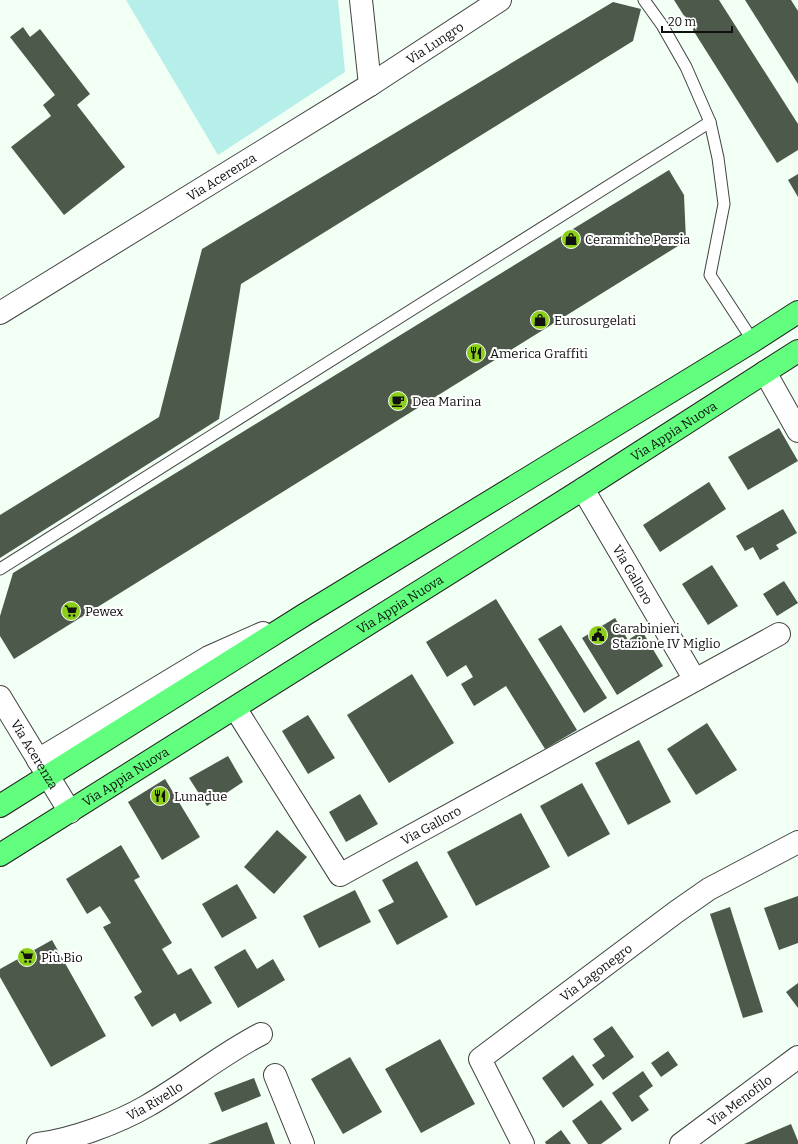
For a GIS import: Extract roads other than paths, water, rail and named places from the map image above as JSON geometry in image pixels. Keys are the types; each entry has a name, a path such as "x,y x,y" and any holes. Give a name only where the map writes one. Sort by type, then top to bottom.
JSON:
{"main road":[{"path":"0,806 43,768 304,615 798,312"},
{"name":"Via Appia Nuova","path":"0,855 583,489 798,352"}],"street":[{"path":"361,0 370,85"},
{"name":"Via Lungro","path":"370,85 500,0"},
{"name":"Via Acerenza","path":"0,313 370,85"},
{"path":"765,372 798,431"},
{"name":"Via Galloro","path":"583,489 695,680"},
{"name":"Via Galloro","path":"235,708 340,875 779,634"},
{"name":"Via Acerenza","path":"0,697 70,812"},
{"name":"Via Lagonegro","path":"523,1144 480,1059 676,912 709,889 798,842"},
{"name":"Via Rivello","path":"38,1144 55,1142 131,1115 148,1106 225,1055 261,1034"},
{"name":"Via Menofilo","path":"682,1144 798,1057"},
{"path":"275,1075 303,1144"}],"lane":[{"path":"644,0 662,25 686,67 710,122 718,158 724,204 710,275 753,341"},
{"path":"0,569 710,122"}],"place":[{"name":"Ceramiche Persia","path":"571,239"},
{"name":"Eurosurgelati","path":"540,320"},
{"name":"America Graffiti","path":"476,353"},
{"name":"Dea Marina","path":"398,401"},
{"name":"Pewex","path":"71,611"},
{"name":"Carabinieri Stazione IV Miglio","path":"598,635"},
{"name":"Lunadue","path":"160,796"},
{"name":"Più Bio","path":"27,957"}]}
